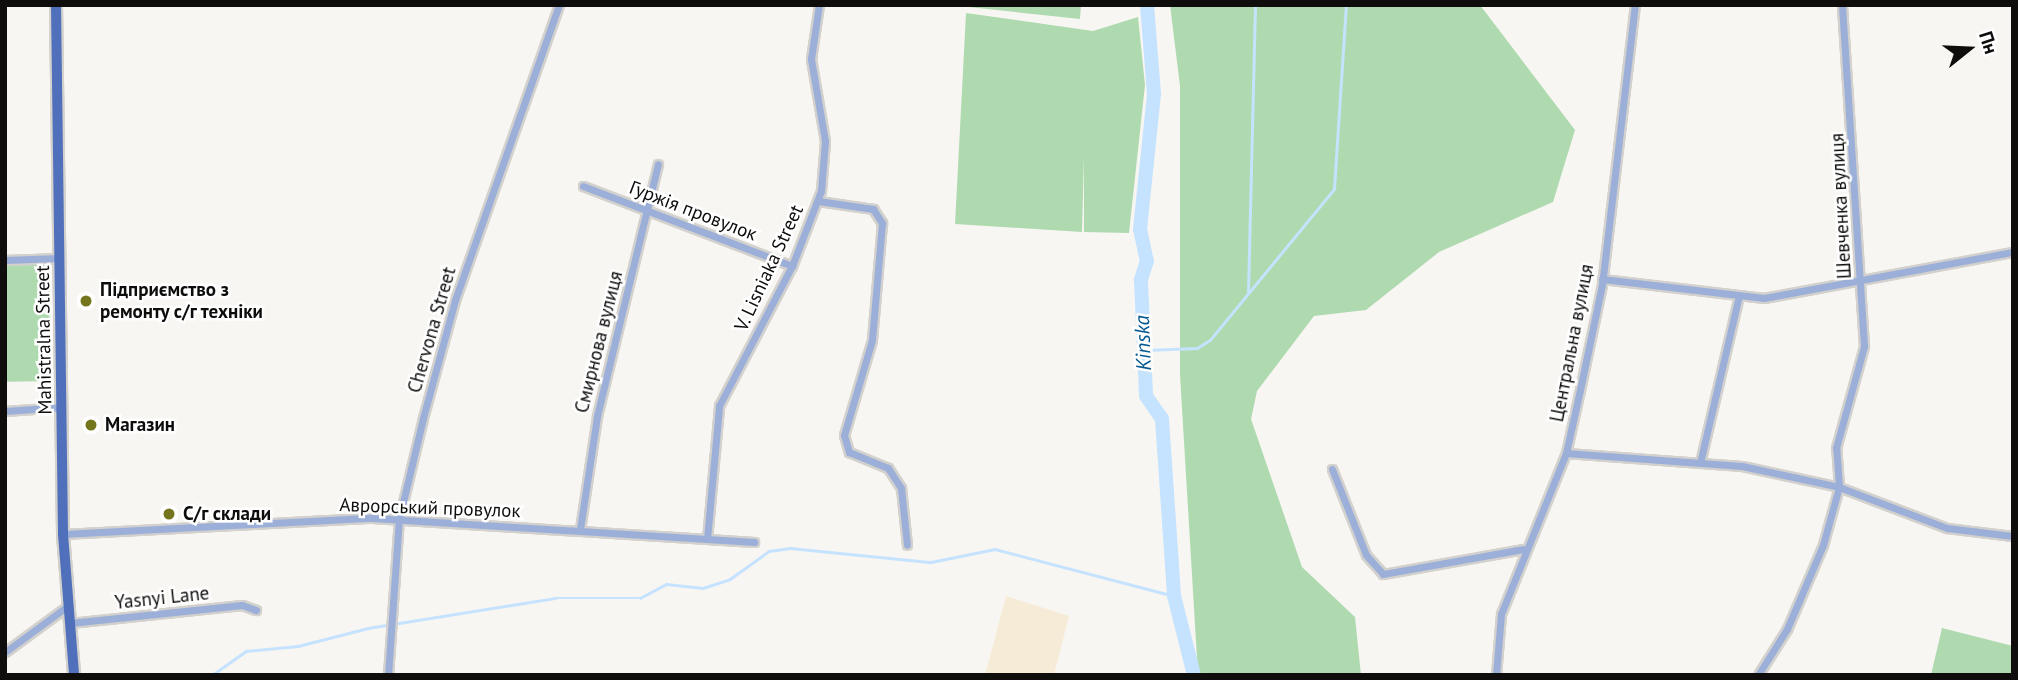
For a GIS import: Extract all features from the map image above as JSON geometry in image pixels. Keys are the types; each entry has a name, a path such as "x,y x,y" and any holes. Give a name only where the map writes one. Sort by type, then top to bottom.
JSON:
{"main road":[{"name":"Mahistralna Street","path":"56,5 63,534 74,675"}],"street":[{"name":"Chervona Street","path":"388,675 399,519 455,300 559,5"},
{"name":"V. Lisniaka Street","path":"707,538 719,407 792,266 818,201 825,141 811,59 819,5"},
{"name":"Центральна вулиця","path":"1496,675 1500,614 1523,549 1566,453 1602,279 1635,5"},
{"name":"Шевченка вулиця","path":"1758,675 1787,629 1839,487 1836,448 1866,335 1859,282 1842,5"},
{"name":"Смирнова вулиця","path":"580,529 597,416 658,163"},
{"name":"Гуржія провулок","path":"583,186 792,266"},
{"path":"818,201 873,209 882,223 872,340 844,435 849,452 895,477 907,503 907,545"},
{"path":"1602,279 1739,296 1788,296 2013,252"},
{"path":"5,260 60,258"},
{"path":"1700,463 1739,296"},
{"path":"5,411 62,407"},
{"path":"1566,453 1700,463 1839,487 1947,528 2013,536"},
{"path":"1332,469 1366,555 1383,574 1523,549"},
{"name":"Аврорський провулок","path":"63,534 399,519 754,542"},
{"name":"Yasnyi Lane","path":"70,623 242,605 256,610"},
{"path":"5,652 69,606"}],"shaded area":[{"path":"1006,596 1069,616 1054,675 985,675"}],"green space":[{"path":"949,5 1081,5 1080,19"},
{"path":"1170,5 1480,5 1575,130 1553,202 1439,252 1366,310 1314,316 1257,391 1251,419 1302,567 1355,617 1361,675 1198,675 1180,375 1180,86"},
{"path":"966,13 1093,31 1138,17 1145,85 1129,233 1084,232 1084,156 1082,232 955,224"},
{"path":"49,263 51,381 7,382 5,264"},
{"path":"1942,628 2013,646 2013,675 1931,675"}],"waterway":[{"name":"Kinska","path":"1147,5 1154,94 1140,229 1147,261 1141,280 1146,396 1162,419 1174,596 1194,675"},
{"path":"1248,292 1255,5"},
{"path":"1145,350 1197,348 1210,340 1334,189 1346,5"},
{"path":"212,675 246,651 298,646 368,628 556,598 640,598 666,584 703,588 730,579 769,551 790,548 931,562 995,549 1174,596"}],"place":[{"name":"Підприємство з ремонту с/г техніки","path":"86,301"},
{"name":"Магазин","path":"91,425"},
{"name":"С/г склади","path":"169,514"}]}
